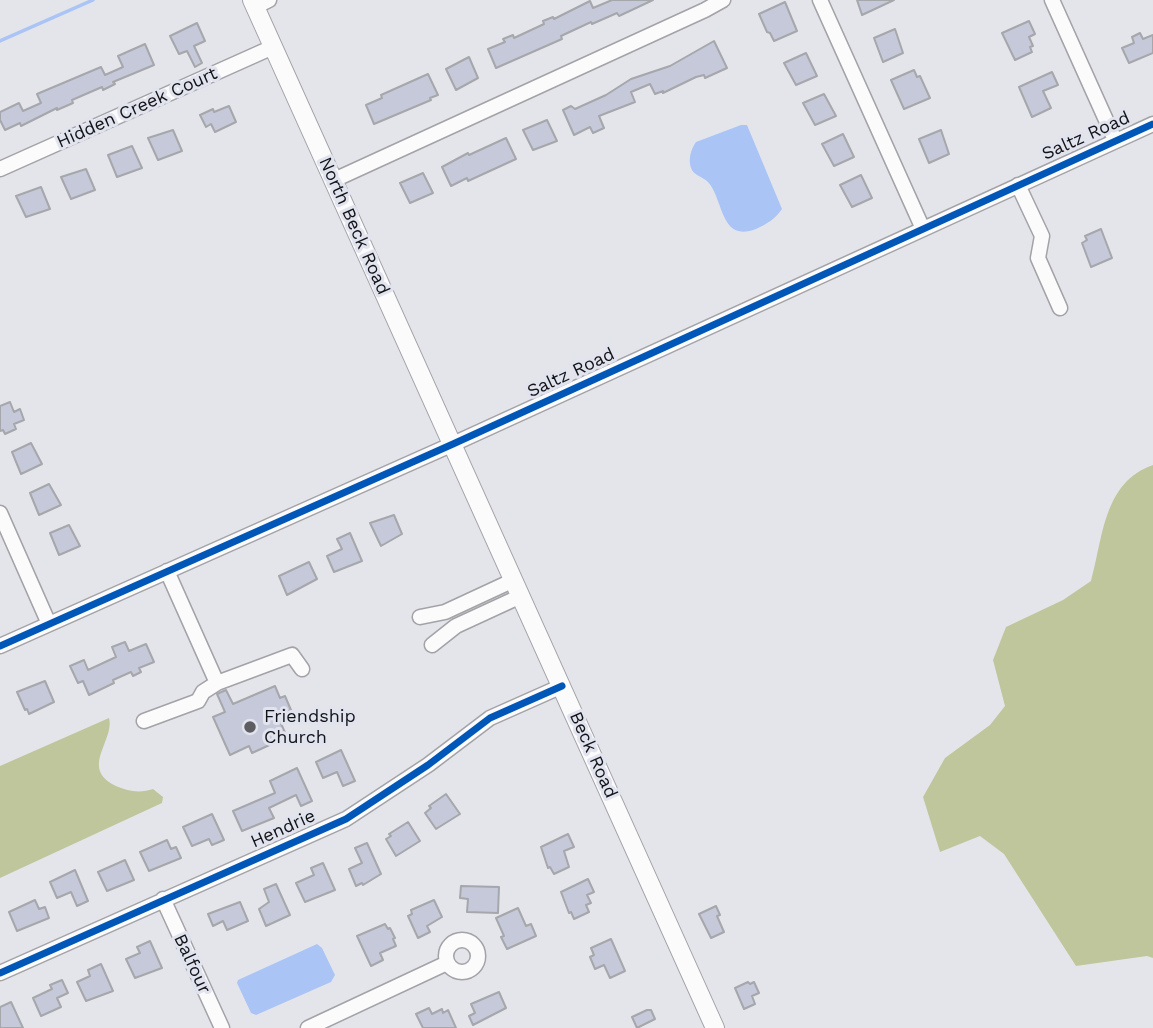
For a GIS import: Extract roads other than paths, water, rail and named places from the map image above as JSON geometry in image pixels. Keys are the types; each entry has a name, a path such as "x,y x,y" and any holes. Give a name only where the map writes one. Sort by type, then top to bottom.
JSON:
{"main road":[{"name":"North Beck Road","path":"259,2 273,47 453,444"},
{"name":"Beck Road","path":"453,444 715,1028"}],"street":[{"path":"334,180 723,0"},
{"path":"820,0 923,229"},
{"path":"1052,0 1115,140"},
{"name":"Hidden Creek Court","path":"0,169 273,47"},
{"name":"Saltz Road","path":"0,646 453,444 1153,124"},
{"path":"1018,185 1042,236 1038,258 1060,308"},
{"path":"0,513 49,624"},
{"path":"167,571 217,683"},
{"path":"420,617 445,612 517,588"},
{"path":"432,645 456,625 517,588"},
{"path":"144,721 198,701 204,692 217,683 292,655 302,669"},
{"name":"Hendrie","path":"0,973 346,819 428,765 490,718 562,686"},
{"name":"Balfour","path":"163,899 222,1028"},
{"path":"308,1028 447,963"}],"water":[{"path":"747,125 782,209 767,223 744,232 729,225 713,190 708,182 692,171 690,161 696,142"},
{"path":"317,944 322,948 335,975 331,982 256,1015 251,1013 238,980"}],"waterway":[{"path":"0,41 93,0"}],"place":[{"name":"Friendship Church","path":"250,727"}]}
